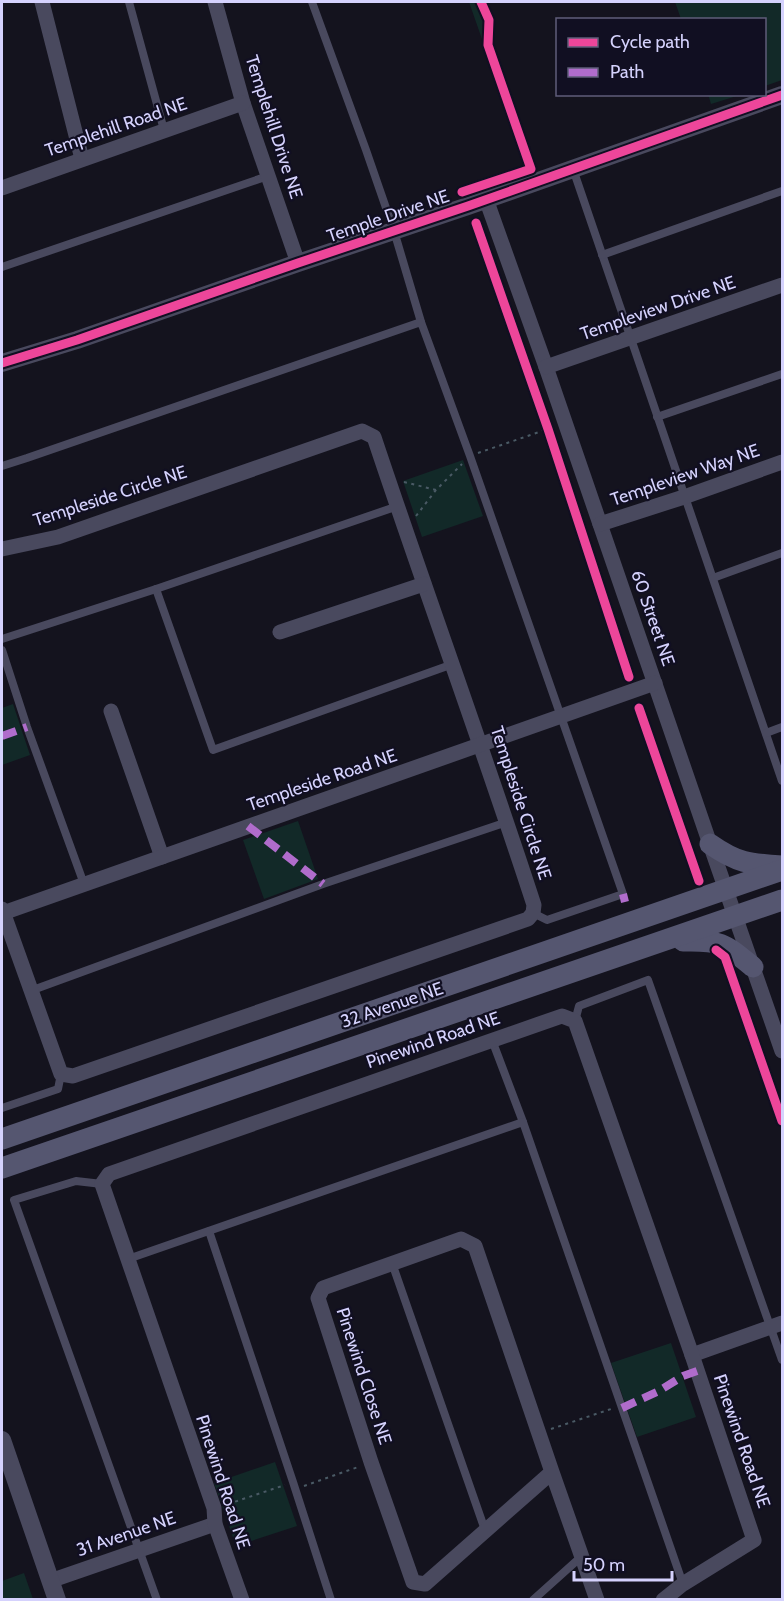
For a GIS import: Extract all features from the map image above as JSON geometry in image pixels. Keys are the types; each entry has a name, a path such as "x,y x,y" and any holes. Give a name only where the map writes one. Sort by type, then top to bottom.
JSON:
{"main road":[{"path":"710,844 735,860 783,868"},
{"name":"32 Avenue NE","path":"2,1139 783,868"},
{"name":"32 Avenue NE","path":"2,1168 783,900"},
{"path":"661,942 708,940 721,943 753,967"}],"street":[{"path":"42,2 82,159"},
{"name":"Templehill Drive NE","path":"215,2 243,103 298,263"},
{"name":"Temple Drive NE","path":"2,363 77,340 783,95"},
{"name":"Templehill Road NE","path":"2,185 243,103"},
{"name":"60 Street NE","path":"486,199 782,1047"},
{"name":"Templeview Drive NE","path":"546,367 783,285"},
{"name":"Templeside Circle NE","path":"2,549 58,537 362,431 374,437 481,744 534,905 533,913"},
{"name":"Templeview Way NE","path":"600,524 783,462"},
{"path":"280,632 424,584"},
{"name":"Templeside Road NE","path":"2,911 655,683"},
{"path":"111,711 162,857"},
{"path":"2,911 61,1074 73,1076 528,919 533,913"},
{"name":"Pinewind Road NE","path":"242,1599 102,1184 109,1173 562,1016 575,1021 754,1540 682,1584 663,1599"},
{"name":"Pinewind Close NE","path":"552,1472 425,1584 413,1582 318,1298 323,1288 461,1239 475,1246 597,1599"},
{"path":"692,1355 777,1325"},
{"path":"2,1440 57,1599"},
{"name":"31 Avenue NE","path":"50,1581 215,1524"}],"lane":[{"path":"129,2 164,130"},
{"path":"312,2 394,231 421,322 623,894 547,920 533,913"},
{"path":"573,168 783,781"},
{"path":"2,267 268,176"},
{"path":"602,255 783,191"},
{"path":"2,465 421,322"},
{"path":"657,417 783,374"},
{"path":"2,639 398,506"},
{"path":"713,578 783,553"},
{"path":"156,589 213,750 453,664"},
{"path":"2,650 27,727 84,884"},
{"path":"766,733 783,727"},
{"path":"30,991 323,884 507,822"},
{"path":"575,1021 579,1006 648,980 777,1325 783,1360"},
{"path":"492,1040 523,1122 682,1584"},
{"path":"2,1108 58,1089 61,1074"},
{"path":"128,1259 523,1122"},
{"path":"102,1184 76,1180 14,1200 157,1599"},
{"path":"209,1231 331,1599"},
{"path":"392,1263 485,1530"},
{"path":"533,1599 582,1556"}],"path":[{"path":"544,418 552,440"},
{"path":"403,523 414,518 436,490 470,456 548,429"},
{"path":"390,486 403,481 436,490"},
{"path":"539,1433 608,1409 622,1408"}],"green space":[{"path":"469,2 487,2 494,22 492,42 535,163 527,168"},
{"path":"675,2 782,2 782,80 766,86 766,18 681,18"},
{"path":"709,96 737,96 711,104"},
{"path":"463,460 483,516 422,537 403,481"},
{"path":"13,704 30,755 2,765 2,708"},
{"path":"298,821 318,879 264,899 243,840"},
{"path":"671,1343 696,1417 637,1437 611,1363"},
{"path":"275,1462 297,1526 236,1546 214,1483"},
{"path":"24,1573 33,1599 2,1599 2,1581"}],"marked path":[{"path":"2,736 27,727"},
{"path":"248,826 323,884"},
{"path":"623,894 625,902"},
{"path":"622,1408 697,1371"}],"cycle path":[{"path":"462,192 531,169 488,45 489,20 481,2"},
{"path":"2,363 77,340 468,206 782,95"},
{"path":"476,223 548,429 629,677"},
{"path":"639,708 699,881"},
{"path":"716,950 725,957 782,1121"}]}
